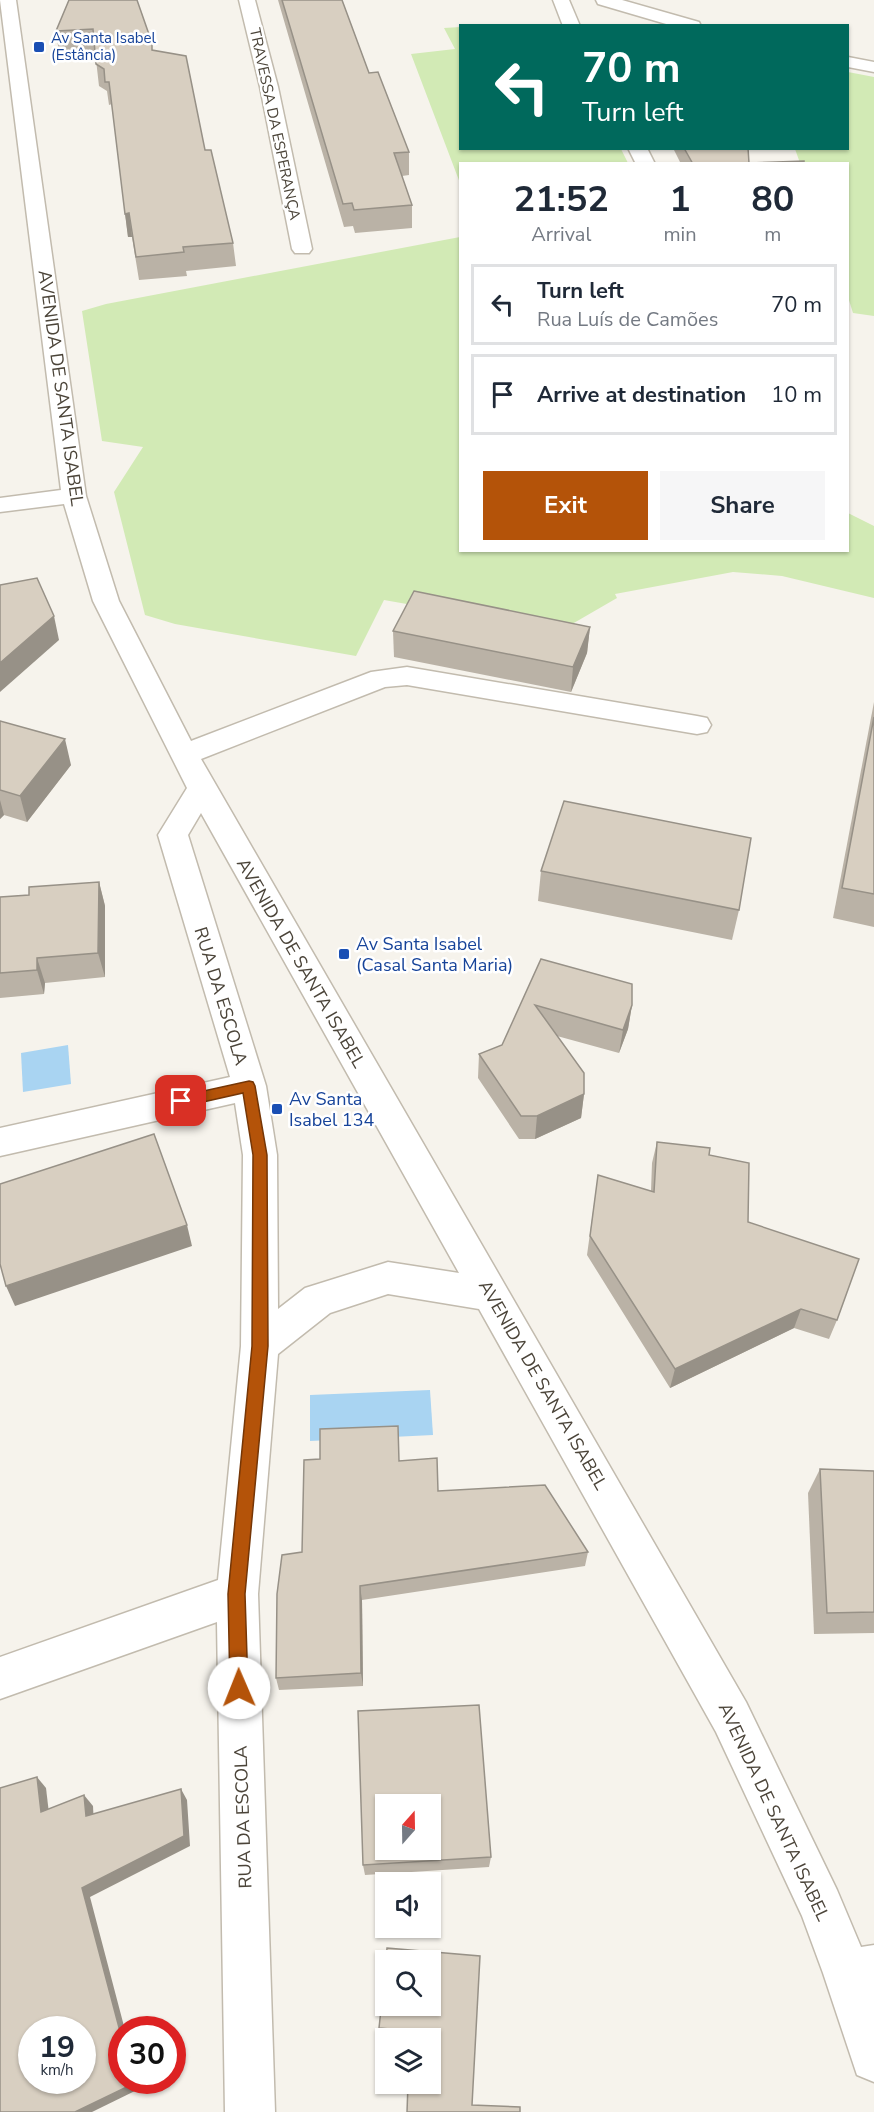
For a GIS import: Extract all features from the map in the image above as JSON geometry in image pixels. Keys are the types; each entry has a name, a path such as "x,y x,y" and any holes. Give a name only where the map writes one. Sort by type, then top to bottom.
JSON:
{"street":[{"name":"AVENIDA DE SANTA ISABEL","path":"8,0 74,496 106,601 192,771 731,1717 821,1906 861,1971 874,2058"},
{"name":"TRAVESSA DA ESPERANÇA","path":"247,0 269,87 302,249"},
{"path":"561,0 571,24"},
{"path":"604,0 686,24"},
{"path":"849,62 874,67"},
{"path":"0,505 74,496"},
{"path":"192,771 381,678 407,676 697,725"},
{"name":"RUA DA ESCOLA","path":"192,771 173,834 249,1086 260,1155 260,1346 237,1594 250,2112"},
{"path":"0,1142 249,1086"},
{"path":"260,1346 318,1300 388,1278 491,1295"},
{"path":"0,1678 237,1594"}],"green space":[{"path":"459,27 459,150 622,150 628,162 459,162 459,180 411,54 455,49 444,28"},
{"path":"849,72 874,77 874,316 853,313 849,300 849,162 800,162 795,150 849,150"},
{"path":"459,237 459,552 849,552 849,514 874,526 874,598 782,576 733,572 615,594 617,598 560,631 384,600 356,656 175,624 145,615 114,492 143,447 102,441 82,311 106,304"}],"water":[{"path":"68,1045 71,1084 23,1092 21,1053"},
{"path":"430,1390 433,1435 310,1441 310,1395"}],"building":[{"path":"69,0 137,0 152,43 152,50 186,56 205,150 211,150 233,243 183,247 184,252 136,257 129,213 125,214 109,82 105,82 104,69 96,64 93,29 56,31"},
{"path":"282,0 342,0 369,73 378,72 409,152 394,153 412,205 354,210 352,203 343,204"},
{"path":"685,150 748,150 749,162 692,162"},
{"path":"37,578 54,616 0,663 0,585"},
{"path":"414,591 590,627 573,667 393,631"},
{"path":"874,717 874,894 842,888"},
{"path":"0,721 65,739 20,796 0,790"},
{"path":"564,801 751,838 739,910 541,871"},
{"path":"99,882 98,953 37,958 37,970 0,973 0,897 29,895 29,887"},
{"path":"541,959 632,984 632,1005 623,1030 535,1005 584,1073 584,1094 537,1116 521,1116 479,1054 502,1045"},
{"path":"154,1134 187,1225 6,1286 0,1264 0,1184"},
{"path":"657,1142 710,1148 709,1155 749,1163 748,1222 859,1259 837,1320 801,1309 675,1369 590,1236 598,1175 654,1192"},
{"path":"398,1426 399,1461 437,1458 438,1491 545,1485 588,1552 360,1586 361,1673 276,1678 277,1594 282,1555 302,1552 304,1460 320,1459 320,1429"},
{"path":"820,1469 874,1471 874,1612 827,1613"},
{"path":"479,1705 491,1857 363,1865 358,1711"},
{"path":"37,1777 41,1812 84,1795 86,1816 181,1789 184,1836 82,1888 116,2016 108,2016 108,2094 112,2094 75,2112 0,2112 0,1788"},
{"path":"387,1948 410,1950 387,1950"},
{"path":"441,1953 480,1956 472,2105 520,2107 520,2112 407,2112 408,2094 441,2094 441,2028 379,2028 380,2016 441,2016"}],"place":[{"name":"Av Santa Isabel (Estância)","path":"39,47"},
{"name":"Av Santa Isabel (Casal Santa Maria)","path":"344,954"},
{"name":"Av Santa Isabel 134","path":"277,1109"}],"route":[{"path":"181,1101 249,1086 260,1155 260,1346 237,1594 239,1688"}]}
